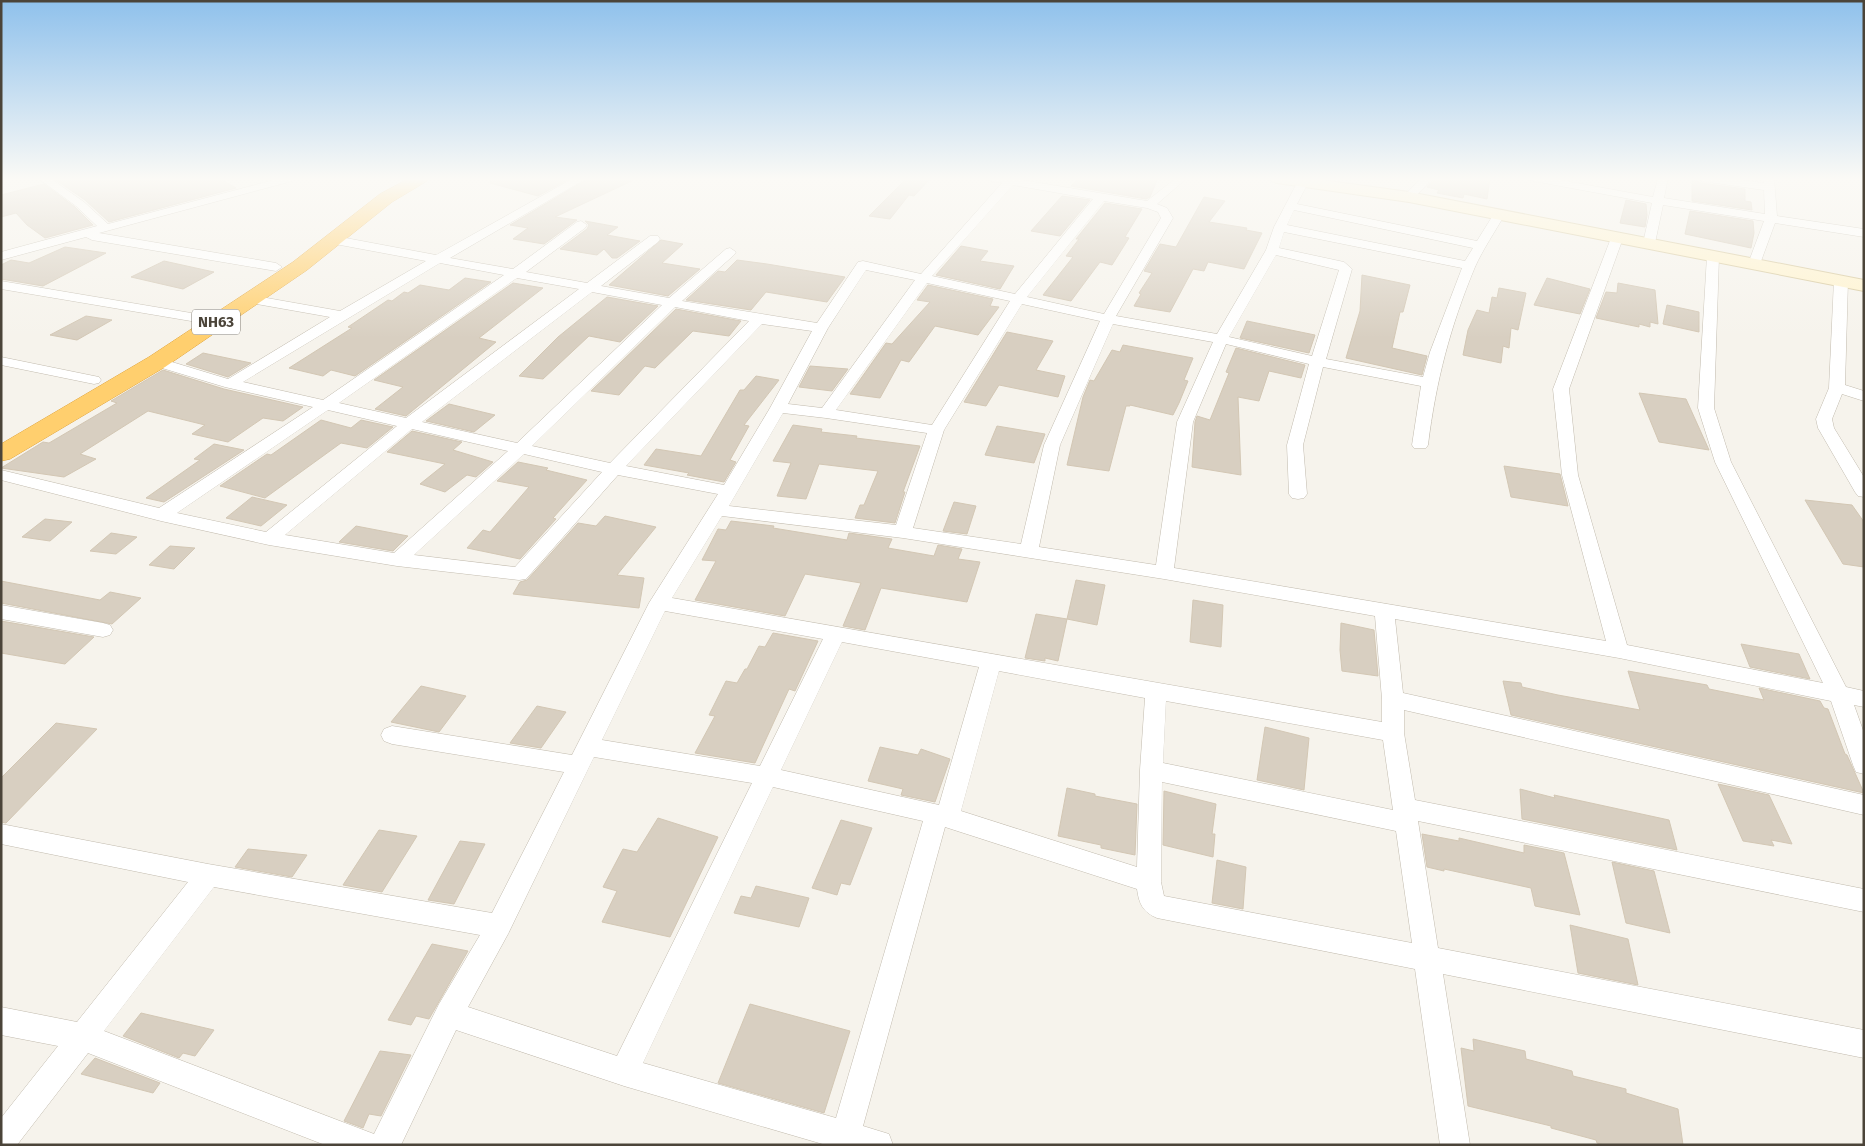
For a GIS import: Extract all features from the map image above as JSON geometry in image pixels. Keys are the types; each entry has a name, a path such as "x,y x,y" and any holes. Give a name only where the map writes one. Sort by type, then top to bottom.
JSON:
{"highway":[{"name":"NH63","path":"1,434 197,318 276,267 325,231"},
{"name":"NH63","path":"1,454 156,362 300,266 345,231"}],"street":[{"path":"2,254 98,231"},
{"path":"230,384 340,315 485,231"},
{"path":"161,515 329,404 515,274 571,231"},
{"path":"826,413 923,279 966,231"},
{"path":"903,532 936,430 1018,299 1073,231"},
{"path":"1029,550 1052,445 1108,319 1159,231"},
{"path":"1164,573 1185,422 1221,340 1272,250 1278,231"},
{"path":"1302,231 1469,266"},
{"path":"1412,231 1481,246"},
{"path":"1420,444 1429,383 1437,352 1469,266 1489,231"},
{"path":"1585,231 1864,286"},
{"path":"1648,243 1651,231"},
{"path":"1754,264 1766,231"},
{"path":"86,235 276,267"},
{"path":"269,539 410,422 654,238"},
{"path":"1617,238 1561,389 1570,475 1619,651"},
{"path":"335,240 821,328"},
{"path":"1272,250 1339,265 1346,269 1305,402 1294,445 1298,494"},
{"path":"397,560 521,448 665,309 730,252"},
{"path":"1713,256 1706,408 1723,462 1839,694 1862,756"},
{"path":"385,1145 450,1014 499,926 659,603 778,408 821,328 862,265 1108,319 1221,340 1318,362 1429,383"},
{"path":"1841,280 1837,388 1824,419 1826,428 1864,492"},
{"path":"1,285 197,318"},
{"path":"250,299 340,315"},
{"path":"1,476 269,539 397,560 519,574 614,469 759,318"},
{"path":"1,361 94,380"},
{"path":"156,362 230,384 329,404 614,469 729,491"},
{"path":"1837,388 1864,396"},
{"path":"778,408 826,413 936,430"},
{"path":"717,510 903,532 1029,550 1619,651 1864,699"},
{"path":"659,603 836,633 1156,693 1393,733"},
{"path":"1384,611 1393,699 1393,733 1455,1145"},
{"path":"1,612 103,630"},
{"path":"624,1072 836,633"},
{"path":"846,1135 990,662"},
{"path":"1156,693 1151,770 1148,882 1151,899 1157,906 1864,1044"},
{"path":"1393,699 1864,804"},
{"path":"392,735 766,776 942,816 1148,882"},
{"path":"1151,770 1864,901"},
{"path":"1,834 208,875 499,926"},
{"path":"1,1142 208,875"},
{"path":"450,1014 624,1072 878,1145"},
{"path":"1,1021 83,1038 364,1145"}],"building":[{"path":"36,231 69,231 45,238"},
{"path":"523,231 561,231 544,244 513,239"},
{"path":"584,231 612,231 607,235 640,241 617,258 612,258 604,249 597,255 560,249"},
{"path":"1034,231 1064,231 1060,236"},
{"path":"1082,231 1128,231 1125,237 1129,238 1112,265 1100,262 1071,301 1043,295 1073,257 1066,256 1079,239 1076,239"},
{"path":"1185,231 1262,233 1244,269 1208,262 1204,271 1193,269 1170,312 1134,306 1141,294 1139,293 1152,273 1144,271 1160,244 1176,247"},
{"path":"1686,231 1754,231 1754,233 1751,248 1685,234"},
{"path":"661,240 683,244 662,263 700,269 668,296 609,285"},
{"path":"961,246 988,251 980,261 1014,266 1000,289 936,275"},
{"path":"65,247 106,253 43,286 1,279 1,265 11,260 29,263"},
{"path":"737,260 845,277 827,302 766,292 751,310 686,300 718,271 725,272"},
{"path":"164,261 214,272 183,289 131,277"},
{"path":"1362,275 1410,285 1403,312 1400,312 1392,348 1427,356 1422,375 1346,358 1360,311"},
{"path":"465,278 491,282 355,376 331,370 323,376 289,368 352,328 348,327 388,300 392,301 404,292 408,293 420,285 449,290"},
{"path":"1547,278 1590,289 1580,314 1534,305"},
{"path":"513,283 543,288 479,338 496,342 406,416 375,409 403,387 374,380"},
{"path":"1618,283 1655,290 1658,324 1650,322 1650,327 1639,324 1639,327 1596,318 1606,292 1617,293"},
{"path":"928,285 993,299 990,306 999,307 978,335 935,326 909,362 901,360 880,398 850,394 886,343 892,344 930,302 917,300"},
{"path":"1499,288 1526,293 1518,330 1511,328 1509,348 1503,346 1501,363 1463,355 1468,330 1477,310 1489,313 1492,297 1497,298"},
{"path":"607,297 658,306 620,342 589,336 543,379 519,376 558,337"},
{"path":"1667,305 1699,312 1699,332 1663,324"},
{"path":"676,309 741,321 729,336 693,331 655,368 645,366 619,395 591,391"},
{"path":"86,316 112,320 77,340 50,335"},
{"path":"1247,321 1315,335 1309,353 1240,338"},
{"path":"1007,332 1053,341 1036,370 1065,376 1058,397 999,385 986,406 964,402"},
{"path":"1123,345 1193,358 1184,380 1188,381 1179,403 1173,415 1130,405 1126,406 1109,471 1067,465 1083,397 1090,380 1094,381 1112,350 1120,352"},
{"path":"1236,348 1305,365 1301,378 1269,371 1259,401 1238,397 1241,475 1192,467 1197,416 1210,420 1229,373 1226,372"},
{"path":"203,353 251,363 228,377 186,364"},
{"path":"810,366 848,369 832,391 799,387"},
{"path":"163,370 224,389 303,407 283,421 263,418 228,442 192,434 205,425 148,411 80,454 96,459 64,477 1,468 43,442 49,443 117,403 111,401"},
{"path":"756,376 779,380 744,425 749,426 730,460 736,462 724,482 687,475 689,473 644,465 656,449 701,456 740,390 744,390"},
{"path":"1639,393 1686,399 1709,450 1659,442"},
{"path":"449,404 495,415 474,432 426,421"},
{"path":"321,420 351,428 361,420 393,427 367,448 341,443 265,498 220,486 267,454 271,455"},
{"path":"793,425 822,429 821,432 857,436 856,438 920,446 903,492 905,492 895,523 855,518 860,505 864,505 878,471 819,464 806,499 777,496 791,463 773,461"},
{"path":"997,426 1045,434 1034,463 985,455"},
{"path":"412,431 462,442 453,450 493,462 476,477 467,475 445,492 420,484 445,464 387,452"},
{"path":"214,444 244,450 164,502 146,498 200,460 194,459"},
{"path":"518,462 548,468 546,470 587,480 553,518 556,519 520,559 467,548 483,530 490,532 529,487 497,481"},
{"path":"1504,466 1560,474 1568,506 1511,497"},
{"path":"252,497 287,505 261,526 226,518"},
{"path":"1805,500 1852,505 1864,522 1864,567 1843,564"},
{"path":"954,502 976,506 967,534 943,531"},
{"path":"605,516 656,527 617,575 644,578 639,608 513,594 520,582 527,580 578,523 596,526"},
{"path":"45,519 72,522 50,541 22,537"},
{"path":"731,521 774,526 773,528 847,540 849,533 892,539 888,548 934,556 938,545 962,549 958,559 980,562 967,602 881,588 865,630 843,626 861,583 805,574 785,616 695,600 716,561 702,560 718,529 726,530"},
{"path":"356,526 408,536 393,551 339,542"},
{"path":"111,533 137,537 116,554 90,551"},
{"path":"170,546 195,548 174,569 149,565"},
{"path":"1076,580 1105,585 1097,625 1067,619"},
{"path":"1,581 100,600 110,592 141,598 112,624 1,603"},
{"path":"1193,600 1223,605 1221,647 1190,642"},
{"path":"1036,614 1067,619 1058,661 1045,658 1045,661 1025,658"},
{"path":"1,621 94,637 65,664 1,653"},
{"path":"1341,623 1374,630 1378,676 1342,671 1340,650"},
{"path":"773,633 818,641 795,691 789,689 755,763 695,753 715,716 709,715 726,681 737,683 759,646 765,647"},
{"path":"1741,644 1799,654 1810,679 1750,667"},
{"path":"1628,671 1707,685 1709,689 1764,700 1759,688 1820,701 1824,708 1828,709 1845,754 1864,793 1511,715 1503,681 1521,683 1522,687 1558,695 1640,710"},
{"path":"421,686 466,696 439,732 391,722"},
{"path":"537,706 566,712 541,748 510,743"},
{"path":"56,723 97,729 6,823 1,822 1,778"},
{"path":"1265,727 1309,738 1304,790 1257,780"},
{"path":"880,747 918,755 921,749 950,759 935,802 901,795 903,789 868,781"},
{"path":"1718,784 1769,795 1792,844 1771,840 1774,846 1743,841"},
{"path":"1067,788 1095,794 1095,796 1137,804 1135,855 1101,848 1101,845 1058,836"},
{"path":"1520,789 1555,798 1554,795 1669,820 1677,850 1522,819"},
{"path":"1164,791 1216,804 1212,834 1215,834 1213,857 1163,845"},
{"path":"658,818 718,837 670,937 602,922 617,891 603,887 623,849 637,852"},
{"path":"841,820 872,828 850,885 841,883 837,895 812,888"},
{"path":"379,830 417,836 382,892 343,885"},
{"path":"1422,834 1459,841 1459,838 1524,853 1524,845 1564,853 1580,915 1535,906 1531,888 1427,867"},
{"path":"460,841 485,844 454,904 428,900"},
{"path":"248,849 307,855 292,877 235,867"},
{"path":"1217,860 1246,867 1243,909 1212,903"},
{"path":"1612,862 1654,871 1670,933 1626,923"},
{"path":"756,886 809,898 799,927 734,913 741,896 751,898"},
{"path":"1570,925 1628,939 1638,985 1578,973"},
{"path":"432,944 468,951 429,1019 416,1016 411,1025 388,1020"},
{"path":"750,1004 850,1031 824,1113 718,1083"},
{"path":"141,1013 214,1030 195,1056 183,1053 179,1058 123,1036"},
{"path":"1473,1039 1525,1051 1526,1059 1572,1071 1573,1076 1626,1089 1626,1093 1678,1109 1683,1145 1604,1145 1597,1143 1596,1140 1551,1128 1551,1126 1468,1106 1461,1048 1474,1051"},
{"path":"380,1051 411,1055 381,1116 369,1114 363,1128 344,1121"},
{"path":"95,1058 160,1083 153,1093 81,1074"}]}
